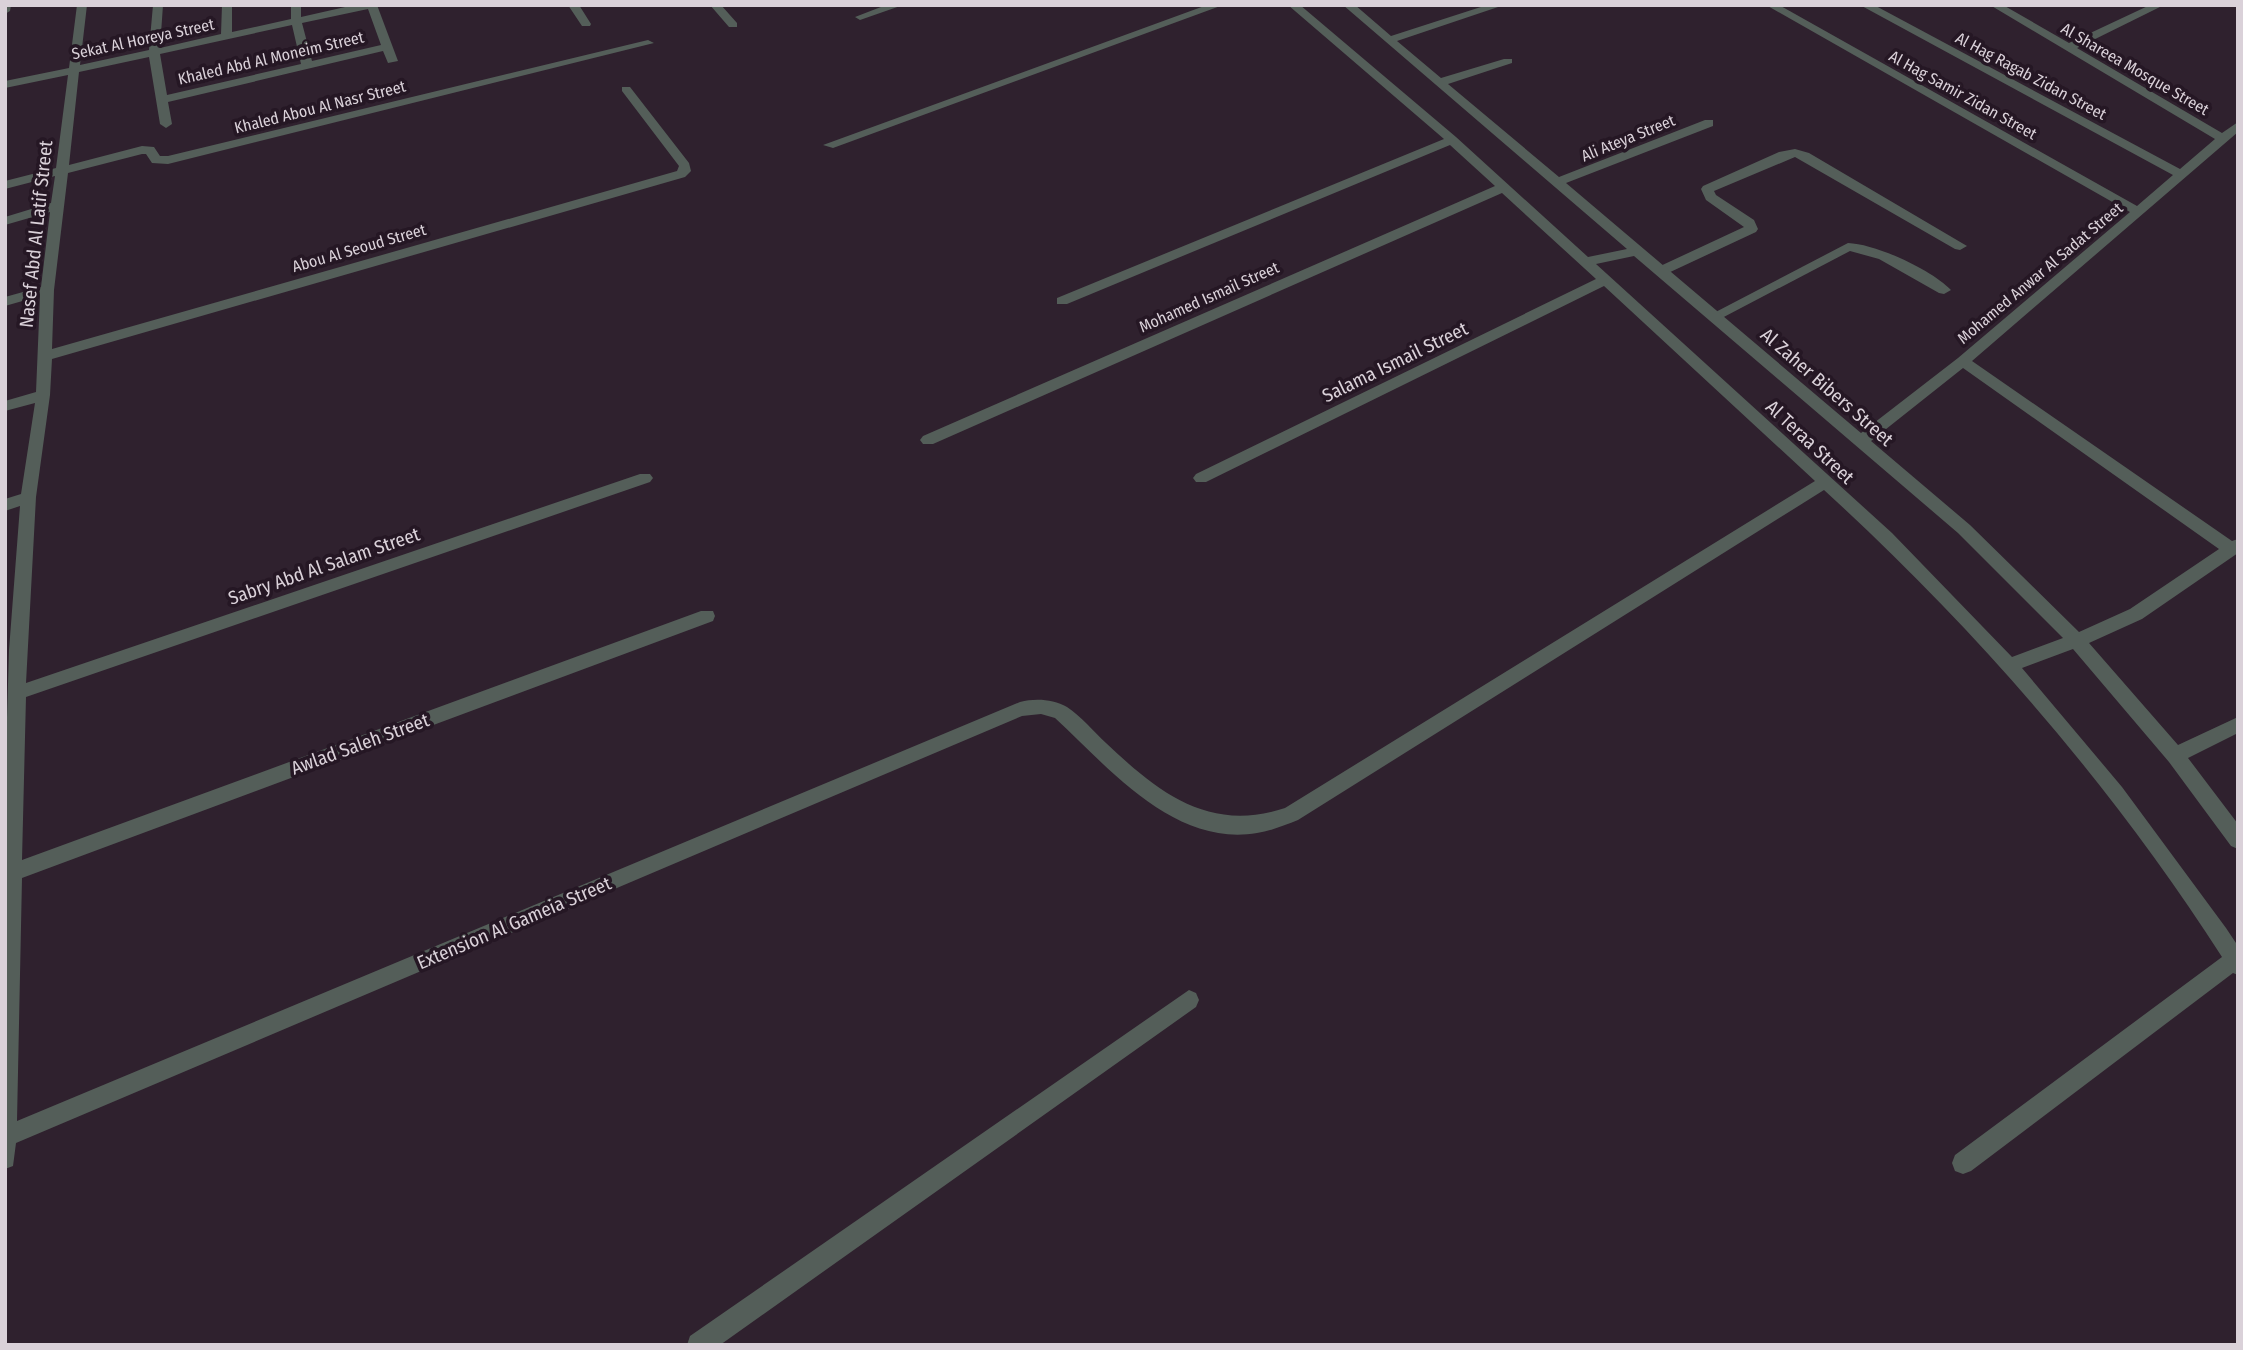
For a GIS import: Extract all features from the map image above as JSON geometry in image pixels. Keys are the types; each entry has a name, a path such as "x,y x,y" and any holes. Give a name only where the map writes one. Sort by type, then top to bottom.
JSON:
{"street":[{"path":"5,11 6,5"},
{"name":"Nasef Abd Al Latif Street","path":"5,1158 8,917 13,872 10,823 17,694 12,653 28,497 43,394 47,290 82,5"},
{"path":"158,5 154,52 166,124"},
{"path":"226,37 227,5"},
{"path":"296,5 296,22 307,66"},
{"path":"371,5 392,61"},
{"name":"Sekat Al Horeya Street","path":"5,85 371,5"},
{"path":"573,5 586,24"},
{"path":"715,5 733,25"},
{"path":"860,17 898,5"},
{"path":"829,145 1218,5"},
{"name":"Al Teraa Street","path":"1293,5 1504,187 1948,598 2010,665 2084,752 2158,849 2236,962"},
{"name":"Al Zaher Bibers Street","path":"1348,5 1965,529 2022,582 2078,640 2176,754 2238,839"},
{"path":"1389,40 1499,5"},
{"name":"Al Hag Samir Zidan Street","path":"1771,5 2139,212"},
{"name":"Al Hag Ragab Zidan Street","path":"1865,5 2183,175"},
{"name":"Al Shareea Mosque Street","path":"1995,5 2224,139"},
{"path":"2068,48 2159,5"},
{"name":"Khaled Abou Al Nasr Street","path":"5,185 142,150 150,150 156,160 177,158 648,43"},
{"name":"Khaled Abd Al Moneim Street","path":"162,100 387,47"},
{"path":"1439,83 1508,61"},
{"name":"Abou Al Seoud Street","path":"45,356 685,172 685,166 626,89"},
{"name":"Ali Ateya Street","path":"1558,182 1709,122"},
{"name":"Mohamed Anwar Al Sadat Street","path":"1861,441 1963,360 2238,126"},
{"path":"1062,301 1452,140"},
{"path":"1661,271 1751,229 1749,223 1710,197 1707,189 1783,155 1795,153 1805,156 1960,246"},
{"name":"Mohamed Ismail Street","path":"928,440 1504,187"},
{"path":"5,220 59,205"},
{"path":"1715,316 1848,247 1859,246 1873,250 1944,290"},
{"path":"1586,262 1638,251"},
{"name":"Salama Ismail Street","path":"1201,478 1606,281"},
{"path":"5,302 47,290"},
{"path":"1963,360 2235,547 2136,614 2078,640 2010,665"},
{"path":"5,407 43,394"},
{"name":"Sabry Abd Al Salam Street","path":"17,694 645,478"},
{"name":"Extension Al Gameia Street","path":"7,1136 1034,705 1049,707 1061,713 1163,803 1189,817 1220,825 1255,825 1290,814 1825,482"},
{"path":"5,505 28,497"},
{"name":"Awlad Saleh Street","path":"13,872 707,616"},
{"path":"2176,754 2238,724"},
{"path":"1963,1163 2236,962"},
{"path":"699,1345 1189,1000"}]}
